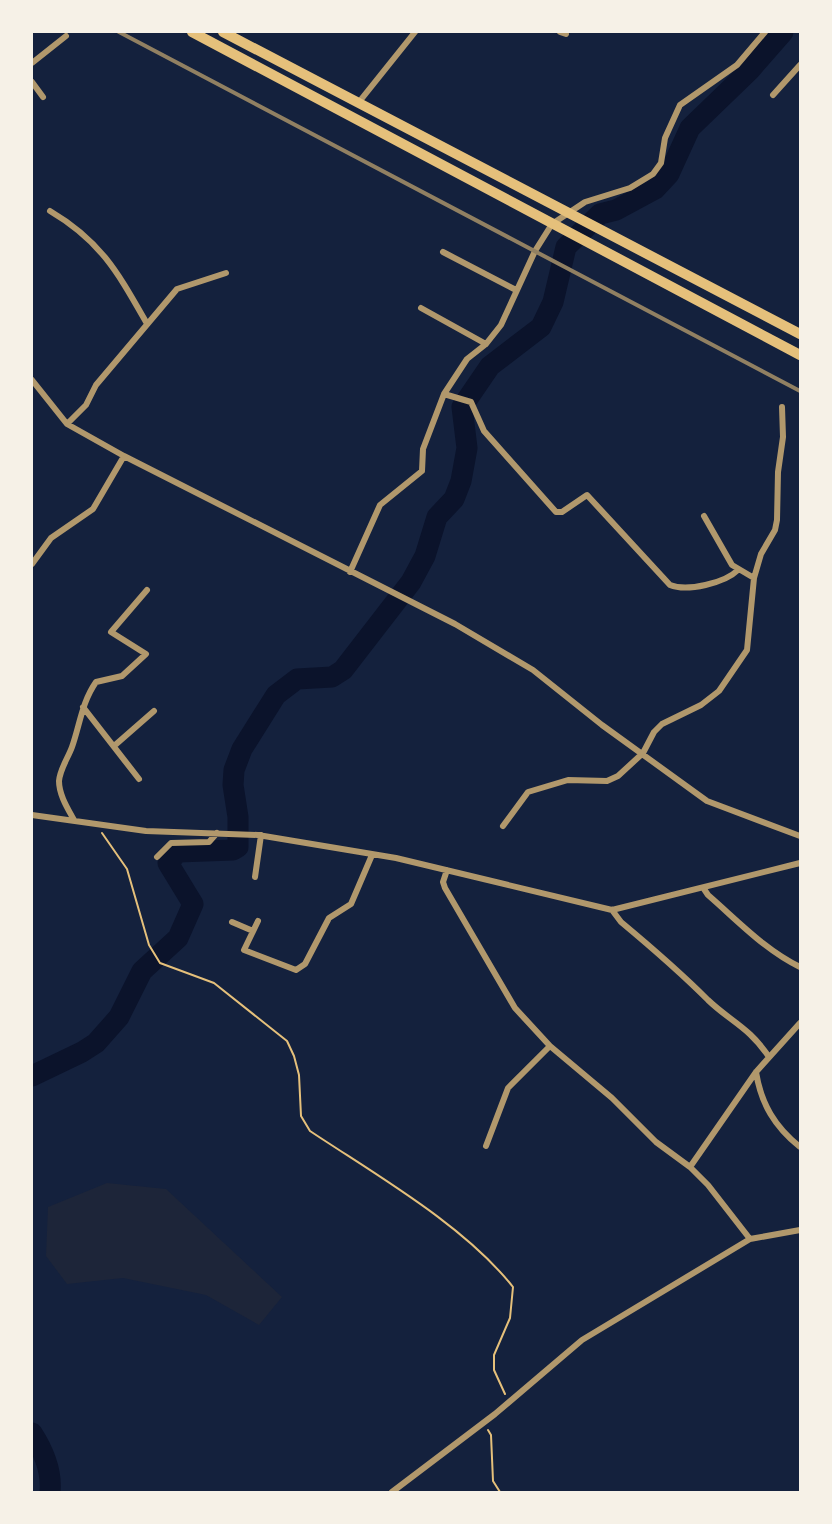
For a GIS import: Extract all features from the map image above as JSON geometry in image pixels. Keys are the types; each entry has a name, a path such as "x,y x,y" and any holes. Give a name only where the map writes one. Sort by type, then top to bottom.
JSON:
{"highway":[{"path":"192,32 801,355"},
{"path":"224,32 801,334"}],"street":[{"path":"358,102 415,32"},
{"path":"350,572 380,505 422,471 423,449 444,394 467,358 486,344 501,325 516,290 552,224 585,202 630,188 653,174 661,164 665,138 680,105 737,65 765,32"},
{"path":"32,63 66,36"},
{"path":"773,95 801,65"},
{"path":"32,82 43,97"},
{"path":"50,211 75,225 110,260 146,322"},
{"path":"443,252 516,290"},
{"path":"67,424 86,405 96,385 146,322 177,289 226,273"},
{"path":"422,308 486,344"},
{"path":"32,380 67,424 124,456 455,624 533,670 707,801 801,836"},
{"path":"444,394 471,402 484,431 556,512 562,512 587,495 670,585 689,587 732,576 738,570"},
{"path":"503,826 528,792 578,779 607,780 631,767 643,753 654,732 662,724 712,698 742,660 747,650 754,578 761,554 775,530 777,520 778,472 783,437 782,407"},
{"path":"32,564 51,538 93,509 124,456"},
{"path":"704,516 738,570 754,578"},
{"path":"74,820 60,792 59,780 86,696 96,682 122,676 146,654 111,633 147,590"},
{"path":"83,707 139,779"},
{"path":"114,746 154,711"},
{"path":"32,815 146,831 259,835 396,858 612,910 704,889 801,863"},
{"path":"157,857 171,843 209,842 217,833"},
{"path":"255,877 259,835"},
{"path":"258,921 244,950 296,970 305,964 329,918 351,904 372,855"},
{"path":"447,870 443,882 445,888 514,1008 550,1046 612,1098 656,1143 690,1167 708,1185 750,1239"},
{"path":"704,889 708,895 763,941 771,952 801,967"},
{"path":"612,910 621,922 696,986 709,1001 749,1031 769,1057"},
{"path":"232,922 253,931"},
{"path":"690,1167 756,1072 801,1023"},
{"path":"486,1146 508,1088 550,1046"},
{"path":"756,1072 764,1105 785,1134 801,1148"},
{"path":"392,1492 484,1423 582,1340 750,1239 801,1230"}],"path":[{"path":"92,823 109,841 127,869 149,945 160,963 214,983 286,1041 294,1056 299,1075 301,1116 310,1131 437,1217 496,1265 513,1287 510,1318 494,1355 494,1370 509,1402"},
{"path":"484,1423 491,1435 493,1481 500,1492"}],"shaded area":[{"path":"107,1183 166,1189 282,1297 259,1325 206,1295 123,1278 67,1284 46,1256 48,1207"}],"waterway":[{"path":"32,1076 96,1043 119,1017 142,971 178,938 193,904 168,863 178,852 233,850 238,847 234,770 242,749 276,695 297,679 332,677 343,670 411,582 425,556 437,517 454,499 461,481 467,448 462,407 490,366 541,327 553,302 566,247 600,214 616,210 655,189 669,174 690,128 749,71 783,32"},
{"path":"32,1433 46,1461 50,1477 50,1492"}],"railway":[{"path":"119,32 800,391"}]}
